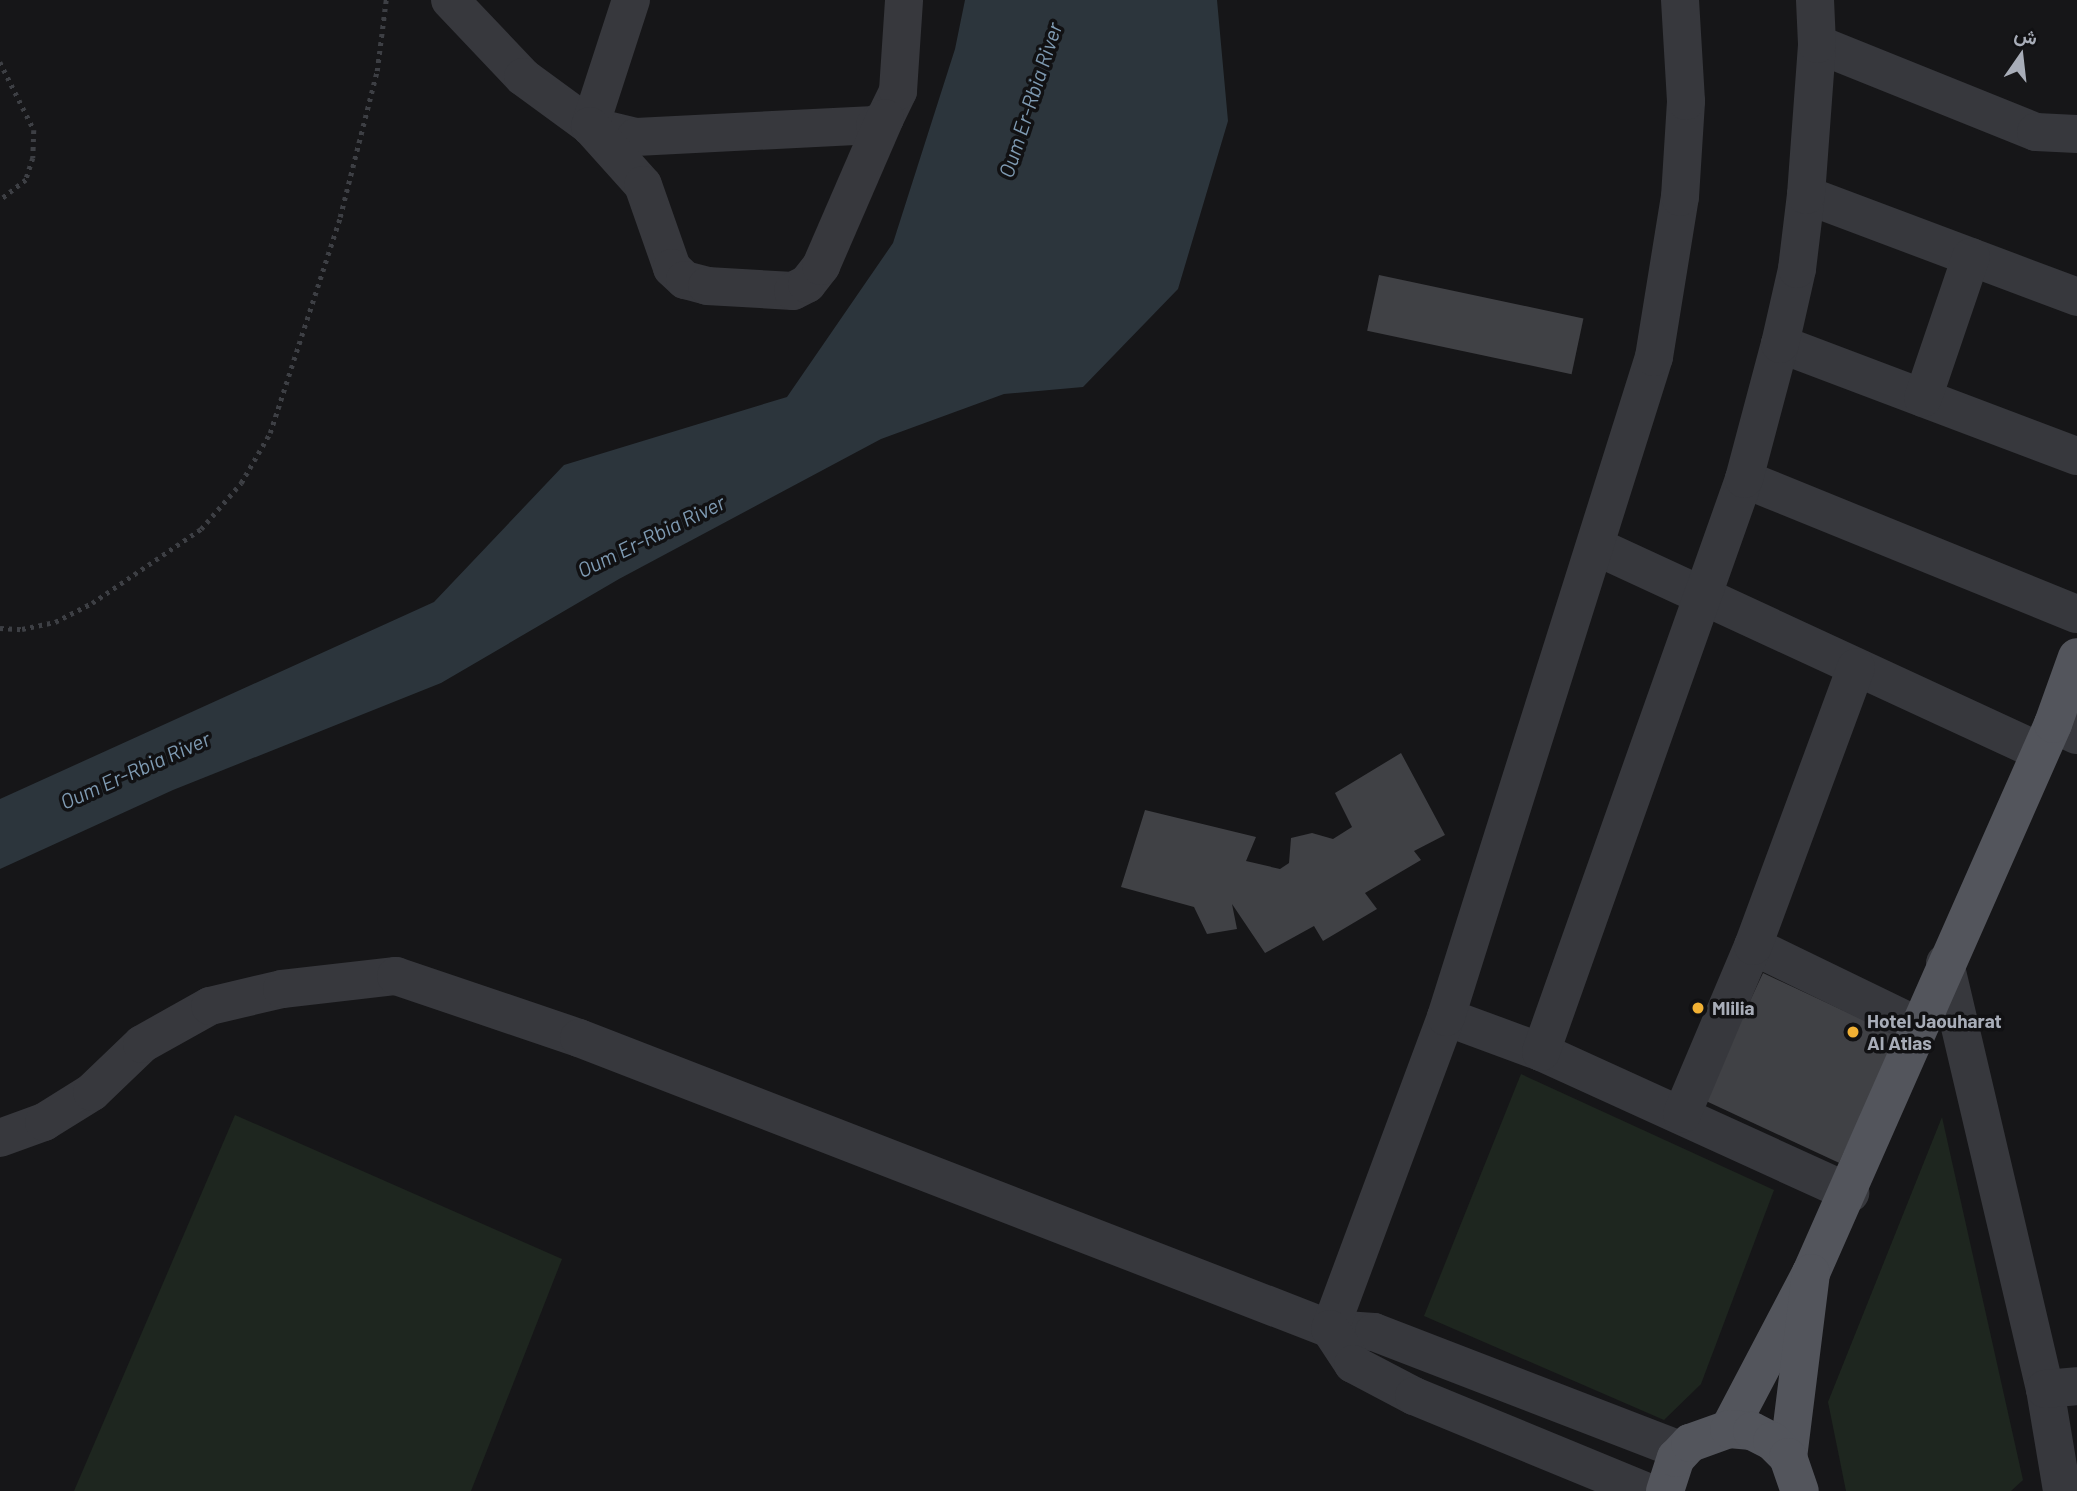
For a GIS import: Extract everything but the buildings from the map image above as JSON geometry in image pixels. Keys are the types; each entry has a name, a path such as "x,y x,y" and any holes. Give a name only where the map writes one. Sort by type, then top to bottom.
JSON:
{"main road":[{"path":"1729,1429 1850,1193 1945,962 2057,737 2077,657"},
{"path":"1794,1474 1811,1273"},
{"path":"1665,1491 1667,1478 1682,1451 1709,1433 1729,1429 1752,1431 1794,1474"}],"street":[{"path":"450,0 523,78 590,126 643,185 672,268 685,280 707,286 793,291 807,284 821,266 898,91 904,0"},
{"path":"590,126 631,0"},
{"path":"1330,1329 1446,1017 1654,357 1678,210 1686,101 1680,0"},
{"path":"1541,1052 1744,479 1780,344 1797,269 1806,195 1817,44 1815,0"},
{"path":"1817,44 2036,132 2077,134"},
{"path":"590,126 636,137 837,129 875,125 885,118"},
{"path":"1806,195 2077,297"},
{"path":"1923,398 1971,257"},
{"path":"1780,344 2077,456"},
{"path":"1744,479 2077,614"},
{"path":"1595,547 1856,667 2057,737"},
{"path":"1682,1114 1753,946 1856,667"},
{"path":"1753,946 1918,1026"},
{"path":"1945,962 2061,1387 2062,1491"},
{"path":"0,1138 44,1122 92,1092 142,1044 210,1006 282,989 396,976 579,1038 1330,1329 1374,1332 1682,1451"},
{"path":"1446,1017 1541,1052 1682,1114 1850,1193"},
{"path":"1330,1329 1353,1364 1402,1389 1644,1491"}],"path":[{"path":"0,628 22,629 55,622 92,603 201,529 241,483 270,433 340,217 376,71 386,0"},
{"path":"0,62 34,130 33,158 26,180 0,200"}],"shaded area":[{"path":"1521,1074 1774,1190 1701,1384 1664,1420 1424,1316"},
{"path":"235,1115 562,1259 471,1491 74,1491"},
{"path":"1942,1117 2023,1480 2011,1491 1846,1491 1828,1402"}],"water":[{"name":"Oum Er-Rbia River","path":"965,0 1217,0 1228,121 1178,289 1083,387 1004,394 881,439 619,579 441,683 173,790 0,869 0,799 434,602 564,465 787,397 893,243 955,49"}],"place":[{"name":"Mlilia","path":"1698,1008"},
{"name":"Hotel Jaouharat Al Atlas","path":"1853,1032"}]}
